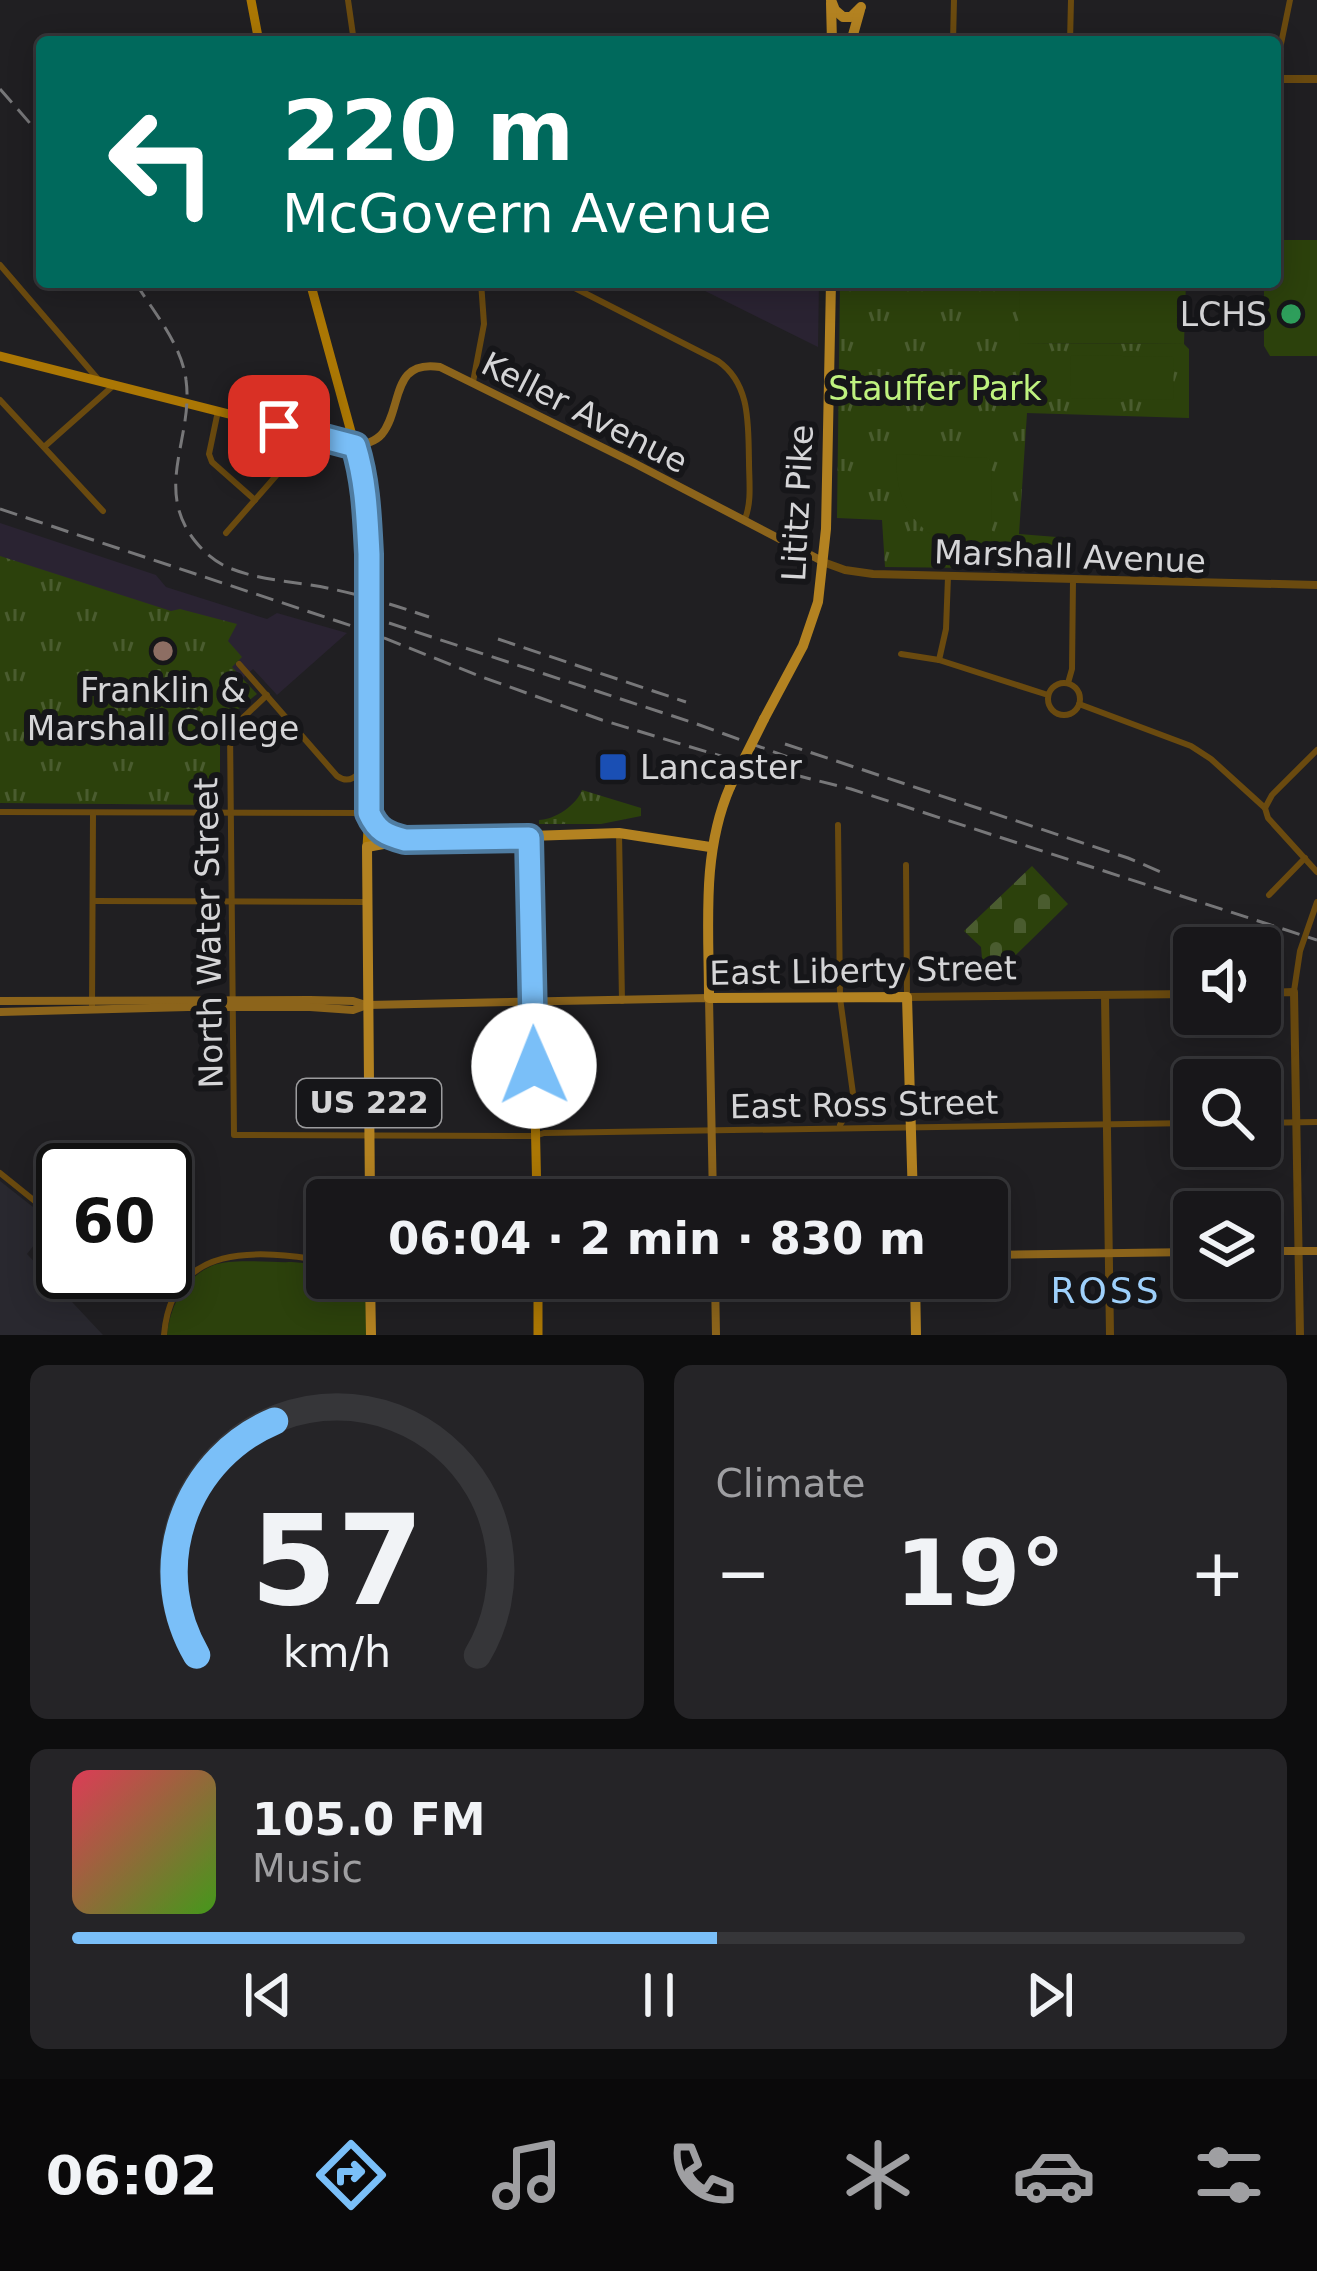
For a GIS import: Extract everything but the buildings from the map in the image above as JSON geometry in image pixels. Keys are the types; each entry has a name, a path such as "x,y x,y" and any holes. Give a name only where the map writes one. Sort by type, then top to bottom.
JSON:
{"highway":[{"path":"831,0 843,17 850,17 862,3"},
{"path":"831,0 832,36"},
{"path":"851,36 862,3"},
{"name":"Lititz Pike","path":"709,998 710,847 719,811 802,646 818,602 831,288"},
{"path":"367,847 405,840 619,833 710,847"},
{"name":"US 222","path":"367,847 370,1179"},
{"name":"East Liberty Street","path":"709,998 907,998"},
{"path":"907,998 912,1179"},
{"path":"370,1299 371,1335"},
{"path":"915,1299 916,1335"}],"main road":[{"path":"251,0 258,36"},
{"path":"312,288 366,503 367,847"},
{"path":"0,356 355,446"},
{"name":"Keller Avenue","path":"355,446 383,432 401,384 415,368 440,367 823,562"},
{"path":"369,813 379,830 405,840"},
{"path":"529,838 536,1179"},
{"path":"709,998 713,1179"},
{"name":"East Liberty Street","path":"92,1004 353,1000 367,1005 709,998"},
{"path":"0,1001 92,1004"},
{"path":"0,1012 63,1012 92,1004"},
{"path":"1281,1251 1317,1251"},
{"path":"1008,1255 1173,1252"},
{"path":"538,1299 538,1335"},
{"path":"715,1299 716,1335"}],"street":[{"path":"348,0 353,36"},
{"path":"953,36 954,0"},
{"path":"1070,36 1071,0"},
{"path":"1281,46 1290,0"},
{"path":"1281,77 1317,80"},
{"path":"0,265 100,381"},
{"path":"472,382 484,324 481,288"},
{"path":"574,288 718,361 733,374 748,419 750,503 745,520"},
{"path":"44,447 115,385"},
{"path":"0,400 103,511"},
{"path":"218,411 209,454 212,462 255,500"},
{"path":"226,533 309,434"},
{"name":"Marshall Avenue","path":"823,562 859,573 1317,585"},
{"path":"939,660 946,629 948,577"},
{"path":"1068,683 1073,580"},
{"path":"901,654 939,660 1048,695"},
{"path":"239,664 341,779 357,776 370,760"},
{"path":"1068,683 1079,694 1079,704 1069,714 1059,714 1049,706 1048,695 1057,684 1068,683"},
{"name":"North Water Street","path":"234,1135 230,730 267,695"},
{"path":"1079,704 1191,746 1211,759 1265,808 1268,818 1317,872"},
{"path":"1265,808 1317,750"},
{"path":"0,812 369,813"},
{"path":"92,1004 93,813"},
{"path":"838,825 840,998 854,1101 838,1127"},
{"path":"619,833 622,1000"},
{"path":"1269,895 1305,858"},
{"path":"906,865 907,998"},
{"path":"93,901 366,902"},
{"path":"1300,1335 1294,992 1300,951 1317,902"},
{"path":"1281,992 1294,992"},
{"name":"East Liberty Street","path":"907,998 1173,994"},
{"path":"1105,995 1110,1335"},
{"path":"1281,1123 1317,1122"},
{"name":"East Ross Street","path":"234,1135 535,1136 1173,1124"},
{"path":"0,1173 36,1202"},
{"path":"192,1275 207,1262 232,1255 306,1258"},
{"path":"164,1335 174,1299"}],"shaded area":[{"path":"699,288 819,288 818,347"},
{"name":"Franklin & Marshall College","path":"0,523 156,575 166,587 267,619 277,613 347,633 277,695 253,669 212,705 225,724 220,743 220,805 0,803"},
{"path":"0,1181 36,1209 36,1242 27,1254 36,1264 36,1299 69,1299 103,1335 0,1335"}],"green space":[{"name":"LCHS","path":"1281,240 1317,240 1317,356 1270,356 1264,346 1264,288 1281,288"},
{"name":"Stauffer Park","path":"840,288 1020,288 1020,343 1184,344 1189,349 1189,418 1027,413 1019,534 1069,538 1069,569 885,567 882,520 837,518"},
{"path":"1020,288 1186,288 1184,344 1019,343"},
{"path":"1071,355 1174,357 1173,400 1070,398"},
{"path":"897,454 991,461 992,551 952,544 921,526 901,496"},
{"name":"Franklin & Marshall College","path":"0,556 171,611 180,609 237,624 228,641 242,657 232,667 257,694 225,720 220,743 220,805 0,803"},
{"path":"582,790 641,808 641,816 601,824 539,824 570,806"},
{"path":"1032,866 1068,904 992,978 983,969 981,947 964,931"},
{"path":"231,1262 306,1263 306,1299 366,1299 366,1335 167,1335 178,1299 192,1299 195,1276"}],"railway":[{"path":"0,89 36,130"},
{"path":"139,288 179,354 186,380 177,502 198,545 235,570 344,592 429,617"},
{"path":"0,509 364,630 602,720 851,789 1317,940"},
{"path":"389,623 799,761"},
{"path":"498,639 686,702"},
{"path":"785,744 1168,875"}],"place":[{"name":"LCHS","path":"1291,314"},
{"name":"Franklin & Marshall College","path":"163,651"},
{"name":"Lancaster","path":"613,767"}],"district":[{"name":"ROSS","path":"1106,1290"}],"route":[{"path":"279,426 355,446 359,460 369,554 369,813 373,822 386,835 405,840 529,838 534,1066"}]}
